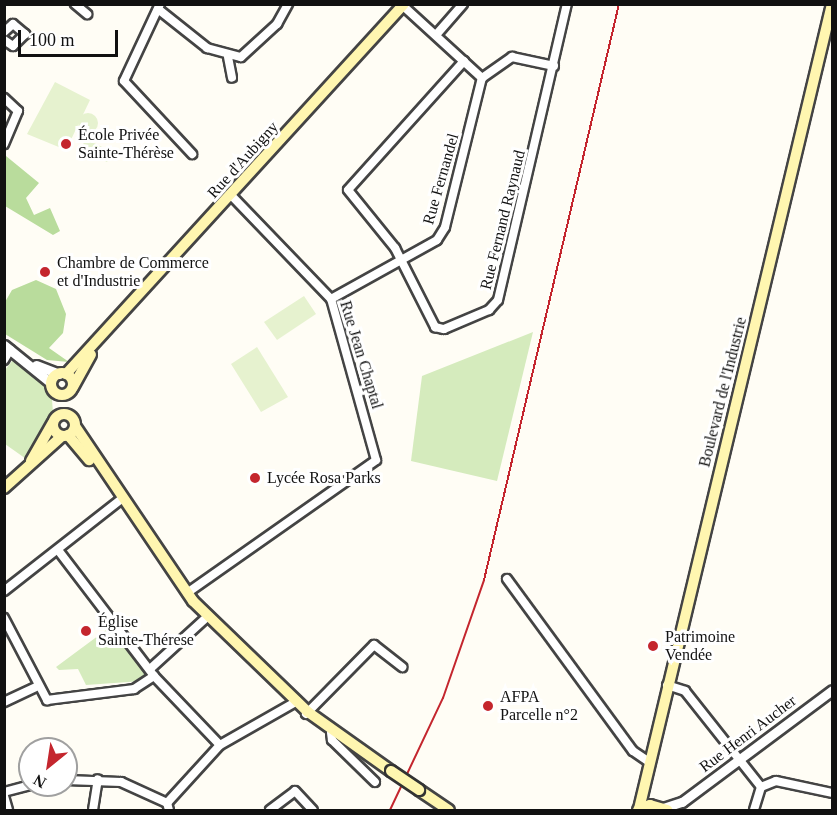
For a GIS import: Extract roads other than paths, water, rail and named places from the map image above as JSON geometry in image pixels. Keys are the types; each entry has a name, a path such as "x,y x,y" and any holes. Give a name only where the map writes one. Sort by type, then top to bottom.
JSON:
{"main road":[{"name":"Boulevard de l'Industrie","path":"638,810 832,4"},
{"name":"Rue d'Aubigny","path":"51,383 105,335 403,5"},
{"name":"Rue d'Aubigny","path":"66,392 105,335"},
{"path":"62,374 66,392 64,415 68,432"},
{"path":"51,383 66,392"},
{"path":"23,474 52,424 64,415"},
{"path":"52,424 68,432 98,468 187,593 208,616 307,713 332,733 343,738"},
{"path":"4,488 23,474 68,432"},
{"path":"307,713 447,809"},
{"path":"643,786 662,808"},
{"path":"638,810 662,808"}],"street":[{"path":"75,4 87,14"},
{"path":"192,154 124,81 159,7 207,48 228,57 251,52 288,4"},
{"path":"435,35 463,4"},
{"name":"Rue Fernand Raynaud","path":"402,260 435,327 444,329 480,314 498,300 567,4"},
{"path":"403,5 482,78 512,57 554,66"},
{"path":"4,32 13,24 25,34 13,46 4,40"},
{"path":"228,57 232,78"},
{"path":"402,260 348,190 464,61"},
{"name":"Rue Fernandel","path":"331,299 437,240 444,227 482,78"},
{"path":"4,98 18,111 4,144"},
{"name":"Rue Jean Chaptal","path":"187,593 362,474 375,453 331,299 231,195"},
{"path":"9,349 62,374"},
{"path":"4,360 9,349"},
{"path":"9,349 51,383"},
{"path":"4,591 120,500"},
{"path":"58,550 152,673 220,745"},
{"path":"507,579 633,751 648,761"},
{"path":"4,618 36,687 46,700 135,689 208,616"},
{"path":"307,713 374,645 402,667"},
{"path":"667,686 685,691 738,761 761,787"},
{"path":"4,702 36,687"},
{"name":"Rue Henri Aucher","path":"662,808 680,806 832,690"},
{"path":"78,780 121,782 168,807 220,745 296,702"},
{"path":"332,733 332,740 375,782"},
{"path":"93,810 98,779"},
{"path":"761,787 776,781 832,793"},
{"path":"754,810 761,787"},
{"path":"270,810 295,791 313,810"},
{"path":"4,794 9,810"}],"railway":[{"path":"390,810 443,698 484,580 619,4"}],"place":[{"name":"École Privée Sainte-Thérèse","path":"66,144"},
{"name":"Chambre de Commerce et d'Industrie","path":"45,272"},
{"name":"Lycée Rosa Parks","path":"255,478"},
{"name":"Église Sainte-Thérese","path":"86,631"},
{"name":"Patrimoine Vendée","path":"653,646"},
{"name":"AFPA Parcelle n°2","path":"488,706"}]}
